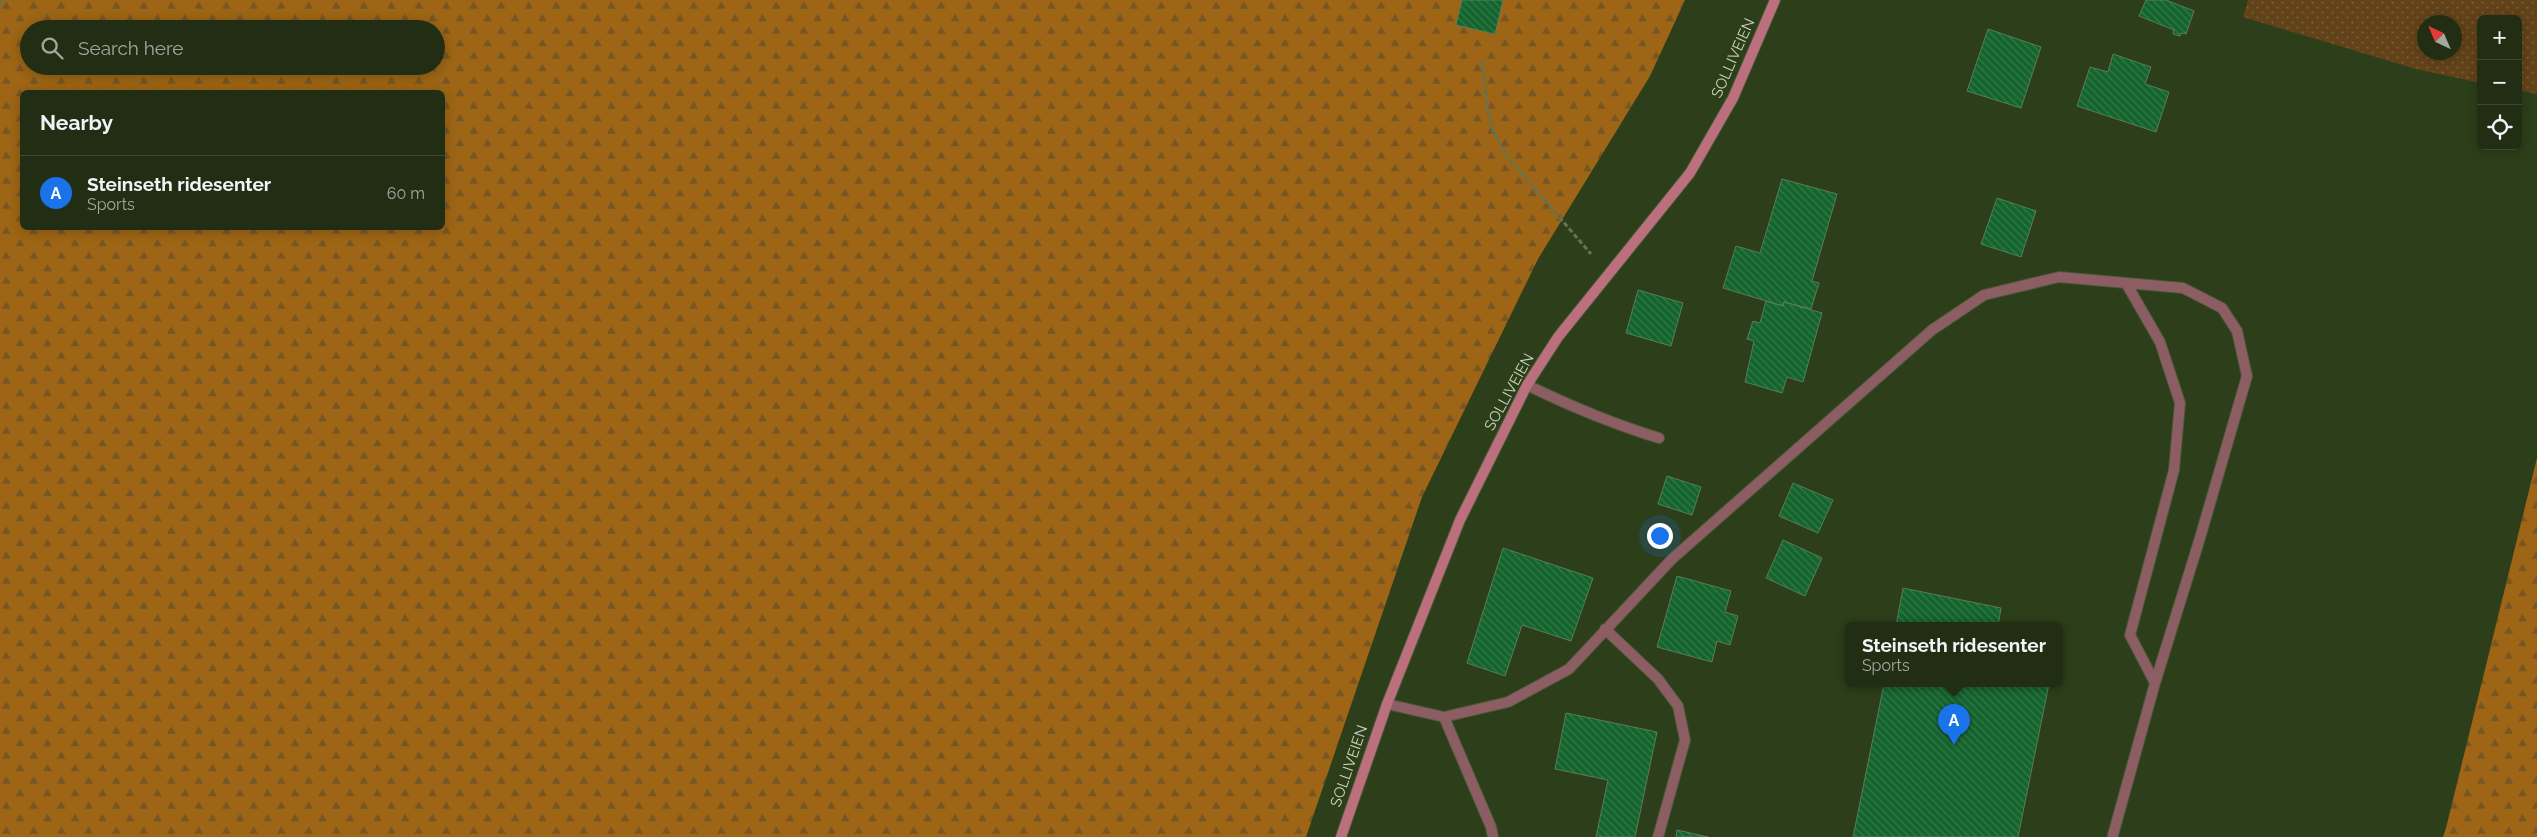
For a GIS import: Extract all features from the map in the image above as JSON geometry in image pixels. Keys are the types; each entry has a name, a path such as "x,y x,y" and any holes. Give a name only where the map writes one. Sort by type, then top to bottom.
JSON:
{"street":[{"name":"SOLLIVEIEN","path":"1340,837 1387,704 1460,520 1527,385 1558,338 1608,273 1690,173 1734,98 1774,0"}],"lane":[{"path":"1387,704 1444,717 1508,702 1569,669 1672,559 1932,330 1984,295 2059,277 2184,288 2222,308 2237,331 2247,376 2155,683 2113,835"},
{"path":"2126,283 2160,342 2180,403 2174,470 2130,635 2155,683"},
{"path":"1527,385 1578,410 1624,428 1659,438"},
{"path":"1605,629 1658,679 1678,706 1684,740 1658,837"},
{"path":"1444,717 1491,827 1493,837"}],"path":[{"path":"0,6 2,0"},
{"path":"1482,61 1489,115 1494,133 1509,159 1608,273"}],"shaded area":[{"path":"2248,0 2537,0 2537,94 2522,91 2522,15 2477,15 2477,82 2416,69 2243,17"}],"green space":[{"path":"0,0 1685,0 1650,76 1538,259 1422,497 1306,837 0,837"},
{"path":"2537,458 2537,837 2443,837 2446,828"}],"building":[{"path":"1462,0 1503,0 1495,34 1456,25"},
{"path":"2146,0 2166,0 2194,11 2186,34 2181,33 2180,36 2173,34 2174,30 2139,16"},
{"path":"1988,29 2041,47 2021,108 1967,91"},
{"path":"2113,54 2151,67 2145,84 2169,92 2156,132 2077,106 2090,67 2108,72"},
{"path":"1782,179 1837,194 1812,281 1819,283 1811,309 1784,302 1783,306 1723,288 1736,246 1760,253"},
{"path":"1997,198 2036,211 2021,257 1981,244"},
{"path":"1638,290 1683,303 1671,346 1626,333"},
{"path":"1766,301 1783,306 1784,302 1822,313 1803,382 1787,377 1782,393 1745,382 1754,341 1747,339 1753,321 1760,323"},
{"path":"1667,476 1701,487 1692,515 1658,504"},
{"path":"1793,483 1833,500 1818,533 1779,516"},
{"path":"1783,540 1822,558 1805,596 1766,578"},
{"path":"1503,548 1593,578 1571,641 1522,625 1505,676 1467,663"},
{"path":"1677,576 1731,591 1725,612 1738,616 1730,645 1717,641 1712,662 1657,647"},
{"path":"1903,588 2001,608 1999,622 1897,622"},
{"path":"1883,687 2048,687 2018,837 1853,837"},
{"path":"1566,713 1657,732 1635,837 1596,837 1608,780 1555,769"},
{"path":"1677,830 1708,837 1676,837"}],"place":[{"name":"Steinseth ridesenter","path":"1954,745"}]}
